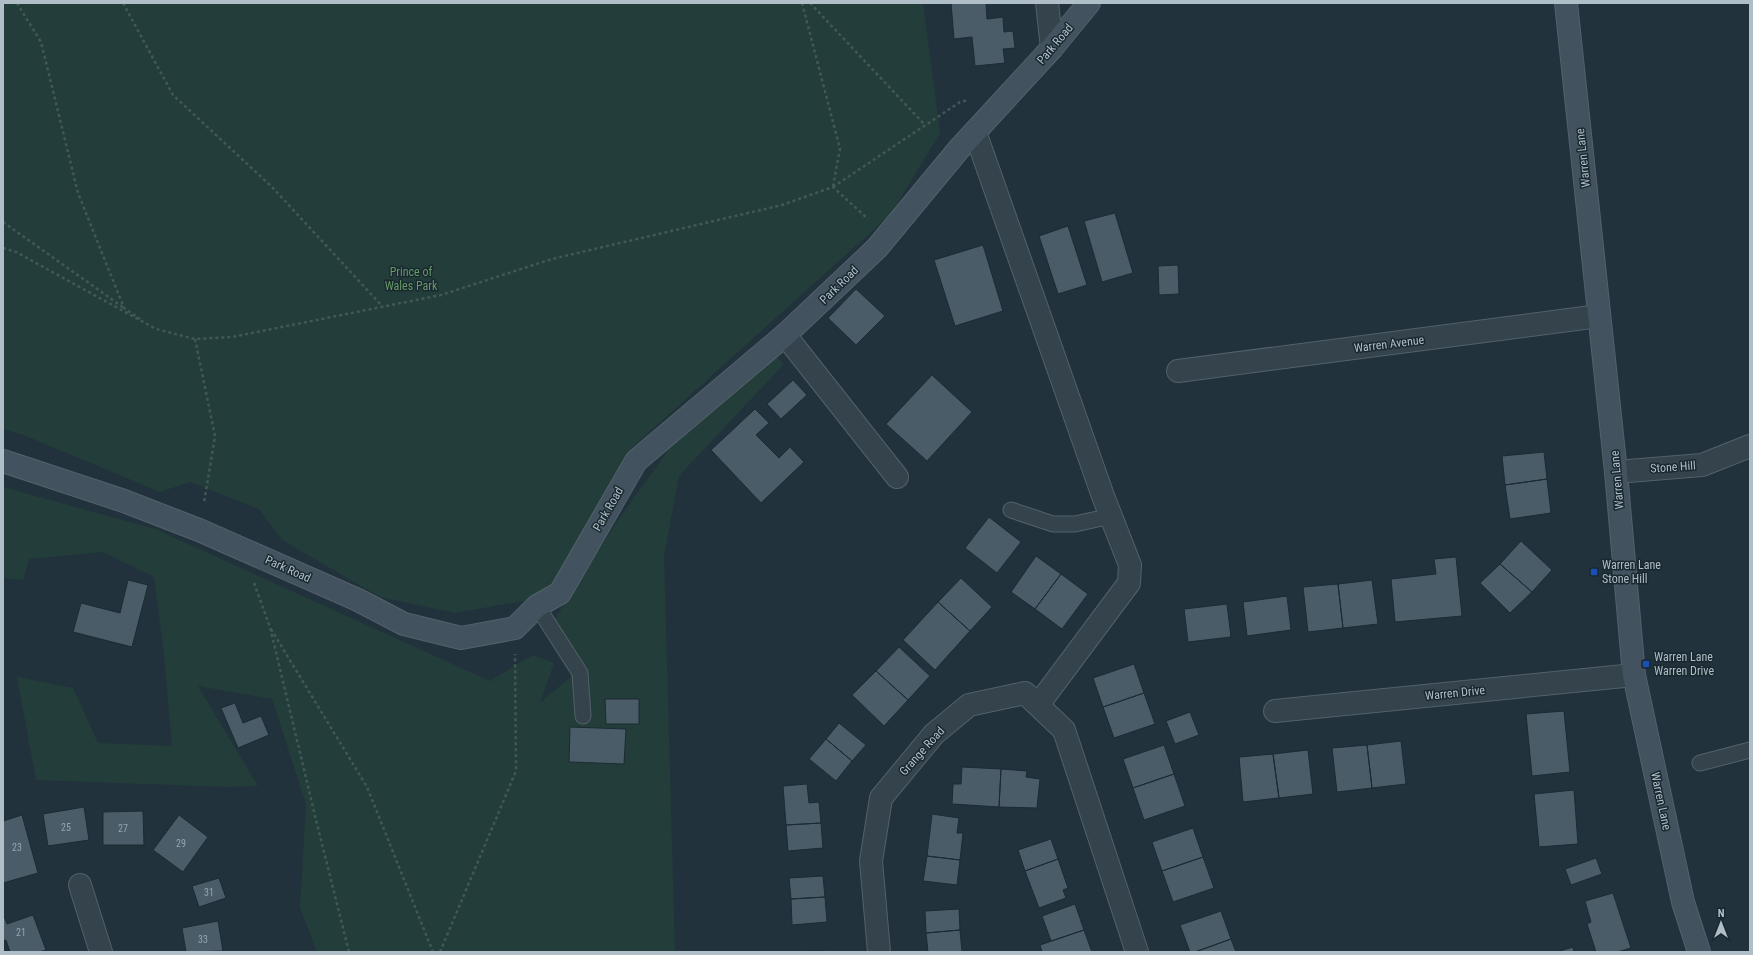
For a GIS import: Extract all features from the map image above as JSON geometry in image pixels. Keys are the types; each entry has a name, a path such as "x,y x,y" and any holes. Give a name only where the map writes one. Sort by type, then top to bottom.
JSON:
{"street":[{"path":"1047,3 1052,48"},
{"name":"Park Road","path":"3,461 124,501 199,530 358,600 404,624 462,638 515,628 537,606 560,593 636,461 785,335 877,248 976,132 1052,48 1089,3"},
{"name":"Warren Lane","path":"1566,3 1616,472 1634,675 1683,902 1699,952"},
{"path":"976,132 1111,516 1130,564 1129,582 1038,705"},
{"name":"Warren Avenue","path":"1178,371 1600,316"},
{"path":"785,335 898,477"},
{"name":"Stone Hill","path":"1616,472 1702,465 1750,446"},
{"name":"Warren Drive","path":"1275,711 1634,675"},
{"name":"Grange Road","path":"879,952 871,861 881,798 934,734 969,705 1025,693 1064,730 1137,952"},
{"path":"80,885 101,952"}],"lane":[{"path":"1012,510 1053,524 1075,524 1111,516"},
{"path":"537,606 580,673 584,716"},
{"path":"1700,763 1750,750"}],"path":[{"path":"17,3 41,42 78,193 124,308"},
{"path":"123,3 173,95 272,187 383,307"},
{"path":"802,3 840,149 833,187"},
{"path":"810,3 925,125"},
{"path":"3,248 16,252 156,329 195,339 232,337 441,295 552,259 782,205 833,187 960,102 974,98"},
{"path":"833,187 868,220"},
{"path":"3,222 156,329"},
{"path":"195,339 214,436 199,530"},
{"path":"242,549 270,627 316,820 350,952"},
{"path":"270,627 367,787 433,952"},
{"path":"440,952 516,771 515,628"}],"green space":[{"name":"Prince of Wales Park","path":"3,3 923,3 940,133 891,214 626,453 546,597 455,613 380,597 282,540 259,509 190,482 160,492 26,436 3,429"},
{"path":"775,355 784,364 679,476 664,556 675,952 317,952 300,907 306,804 272,699 198,686 258,786 227,787 36,780 17,677 73,688 98,743 172,746 164,654 154,577 103,552 29,559 23,580 3,578 3,487 155,529 490,681 533,655 554,663 540,703 568,679 580,663 554,620 618,520 672,445"}],"building":[{"path":"951,3 986,3 987,19 1003,17 1004,32 1013,31 1015,48 1003,49 1005,63 975,66 972,37 954,39"},
{"path":"1115,213 1133,273 1102,282 1084,221"},
{"path":"1068,226 1087,285 1058,294 1039,236"},
{"path":"983,245 1003,311 955,326 934,260"},
{"path":"1178,265 1179,294 1159,295 1158,266"},
{"path":"856,289 885,316 856,345 828,318"},
{"path":"932,375 972,412 927,461 886,424"},
{"path":"793,380 807,395 781,419 767,404"},
{"path":"755,409 769,423 756,435 779,458 790,447 804,462 761,503 711,450"},
{"path":"1544,452 1547,479 1505,485 1502,456"},
{"path":"1547,479 1551,513 1510,519 1505,485"},
{"path":"989,517 1021,542 997,573 965,548"},
{"path":"1521,541 1552,570 1532,592 1500,564"},
{"path":"1036,556 1061,574 1035,609 1011,592"},
{"path":"1456,557 1462,616 1395,622 1391,579 1436,574 1434,559"},
{"path":"1500,564 1532,592 1510,613 1480,583"},
{"path":"1061,574 1088,594 1062,629 1035,609"},
{"path":"961,578 992,607 970,631 938,602"},
{"path":"128,580 148,585 132,647 73,632 81,603 120,613"},
{"path":"1372,580 1378,624 1343,628 1338,584"},
{"path":"1338,584 1343,628 1308,632 1303,587"},
{"path":"1287,596 1291,630 1247,636 1243,602"},
{"path":"938,602 970,631 935,670 903,640"},
{"path":"1227,604 1231,637 1188,642 1184,609"},
{"path":"899,647 930,676 908,700 876,671"},
{"path":"1134,664 1144,693 1103,707 1093,678"},
{"path":"876,671 908,700 884,726 852,695"},
{"path":"1144,693 1155,724 1114,738 1103,707"},
{"path":"605,699 639,699 639,724 606,724"},
{"path":"235,703 243,723 261,716 269,735 238,748 221,708"},
{"path":"1564,711 1570,772 1532,776 1526,714"},
{"path":"1190,712 1199,735 1175,744 1166,721"},
{"path":"839,723 866,745 852,761 826,739"},
{"path":"570,727 626,729 624,764 569,762"},
{"path":"826,739 852,761 836,781 809,759"},
{"path":"1401,741 1406,784 1372,788 1367,745"},
{"path":"1164,745 1174,774 1133,788 1123,759"},
{"path":"1367,745 1372,788 1337,792 1332,748"},
{"path":"1308,750 1313,794 1279,798 1273,754"},
{"path":"1273,754 1279,798 1243,802 1239,757"},
{"path":"962,767 1001,769 999,807 952,804 953,784 961,784"},
{"path":"1001,769 1027,771 1026,777 1040,779 1037,808 999,807"},
{"path":"1174,774 1185,806 1144,820 1133,788"},
{"path":"807,784 809,803 819,802 821,823 786,825 783,786"},
{"path":"1574,790 1578,844 1539,847 1534,794"},
{"path":"84,807 89,840 48,846 43,814"},
{"path":"143,811 144,845 103,845 103,812"},
{"path":"932,814 959,818 957,833 963,833 960,860 927,856"},
{"path":"22,815 38,873 3,883 3,821"},
{"path":"179,815 208,837 183,872 153,850"},
{"path":"821,823 823,848 788,851 786,825"},
{"path":"1193,828 1203,857 1162,871 1152,842"},
{"path":"1051,839 1058,859 1025,871 1018,850"},
{"path":"927,856 960,860 957,885 923,881"},
{"path":"1203,857 1214,888 1173,902 1162,871"},
{"path":"1596,858 1602,874 1571,885 1565,869"},
{"path":"1058,859 1068,888 1063,890 1066,898 1039,908 1025,871"},
{"path":"823,876 825,897 791,899 789,878"},
{"path":"219,878 226,898 199,907 192,886"},
{"path":"1613,893 1631,948 1617,952 1596,952 1587,924 1591,922 1585,901"},
{"path":"825,897 827,922 792,925 791,899"},
{"path":"1075,904 1084,930 1051,941 1042,916"},
{"path":"959,909 960,930 926,933 925,911"},
{"path":"1221,911 1231,939 1195,952 1190,952 1180,925"},
{"path":"3,913 7,924 33,915 46,950 39,952 10,952 6,940 3,941"},
{"path":"218,921 223,951 186,952 182,928"},
{"path":"960,930 962,952 928,952 926,933"},
{"path":"1084,930 1092,952 1042,952 1040,945"},
{"path":"1231,939 1236,952 1195,952"},
{"path":"1573,947 1574,952 1557,952"},
{"path":"829,950 829,952 795,952"}],"place":[{"name":"Warren Lane Stone Hill","path":"1594,572"},
{"name":"Warren Lane Warren Drive","path":"1646,664"}]}
